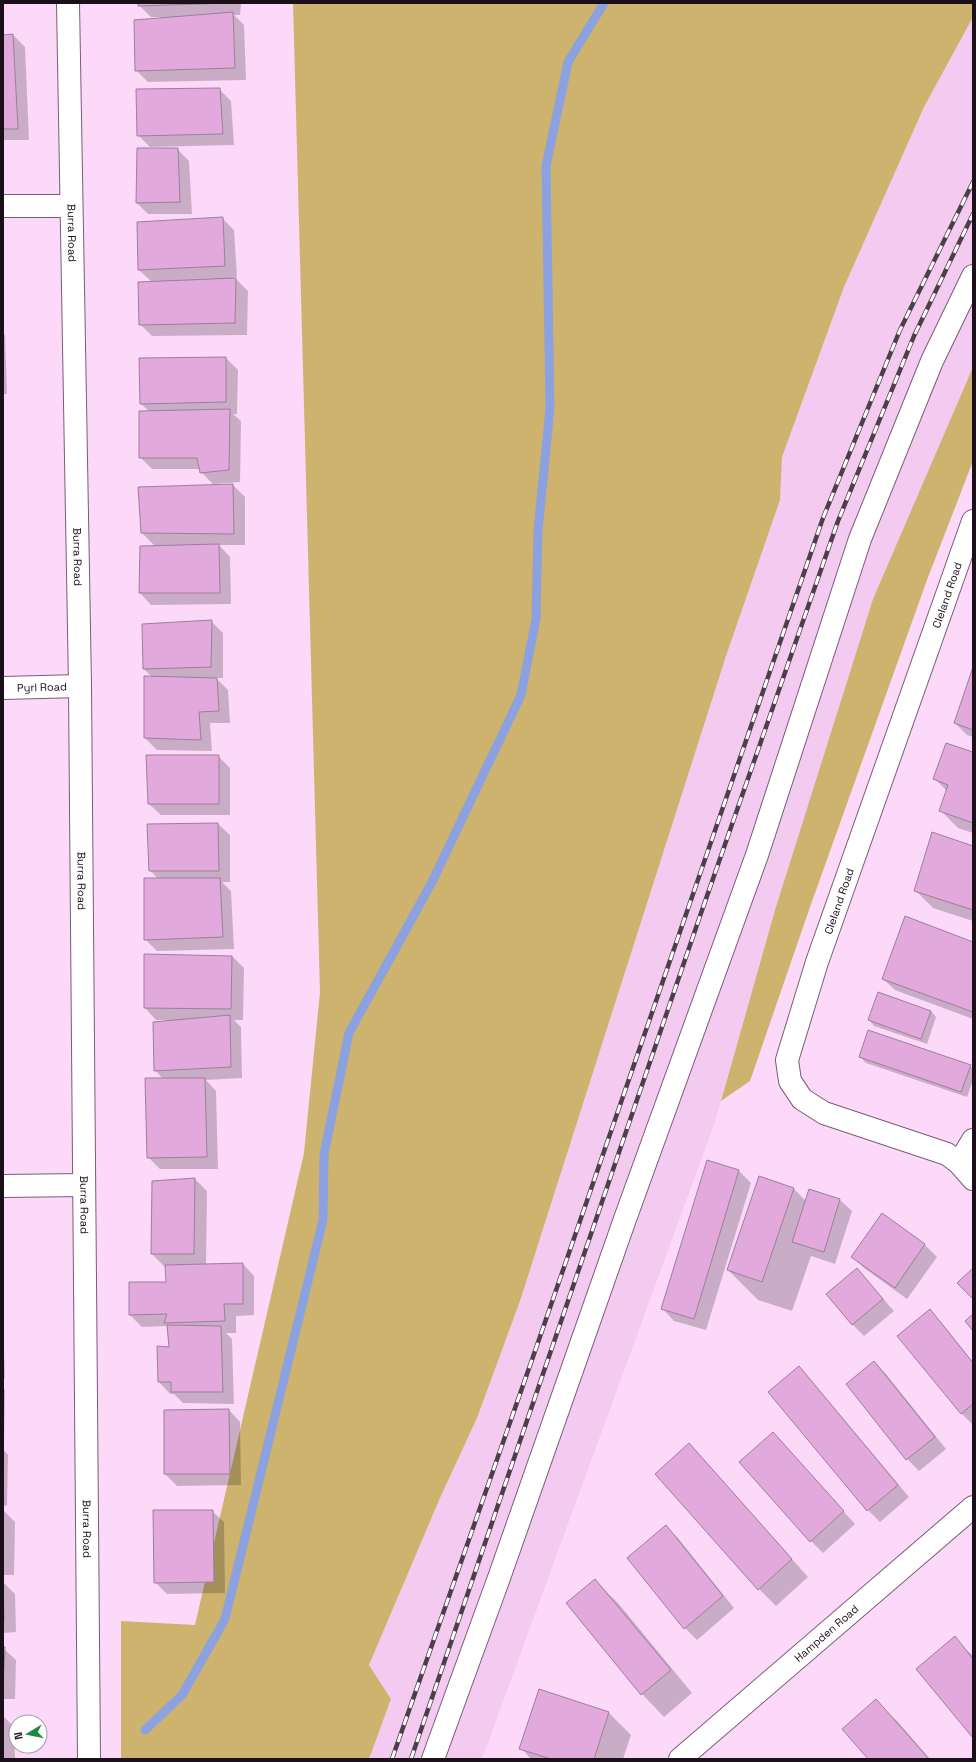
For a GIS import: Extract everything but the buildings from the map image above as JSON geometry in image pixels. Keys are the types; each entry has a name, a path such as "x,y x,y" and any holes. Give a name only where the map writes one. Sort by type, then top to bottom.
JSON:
{"street":[{"name":"Burra Road","path":"68,3 80,686 89,1759"},
{"path":"3,206 71,206"},
{"path":"433,1759 500,1575 625,1219 757,855 860,538 932,361 973,276"},
{"name":"Cleland Road","path":"966,1170 947,1154 819,1110 802,1099 790,1081 787,1060 817,962 973,521"},
{"name":"Pyrl Road","path":"3,688 80,686"},
{"path":"966,1170 973,1140"},
{"path":"3,1186 83,1185"},
{"name":"Hampden Road","path":"680,1759 973,1507"}],"shaded area":[{"path":"293,3 973,3 973,17 924,107 844,287 782,457 780,500 726,656 520,1301 477,1418 440,1498 369,1665 391,1699 369,1759 121,1759 121,1621 195,1625 304,1153 320,992"},
{"path":"973,17 973,367 873,599 775,910 715,1122 482,1759 369,1759 391,1699 369,1665 440,1498 477,1418 520,1301 726,656 780,500 782,457 844,287 924,107"},
{"path":"973,367 973,461 927,580 810,907 750,1081 721,1101 775,910 873,599"}],"waterway":[{"path":"145,1730 182,1695 225,1619 323,1220 324,1154 349,1033 432,882 521,695 536,619 538,530 550,408 546,166 568,62 604,3"}],"railway":[{"path":"392,1759 534,1354 823,518 900,330 973,182"},
{"path":"411,1759 700,916 838,521 914,336 973,214"}]}
